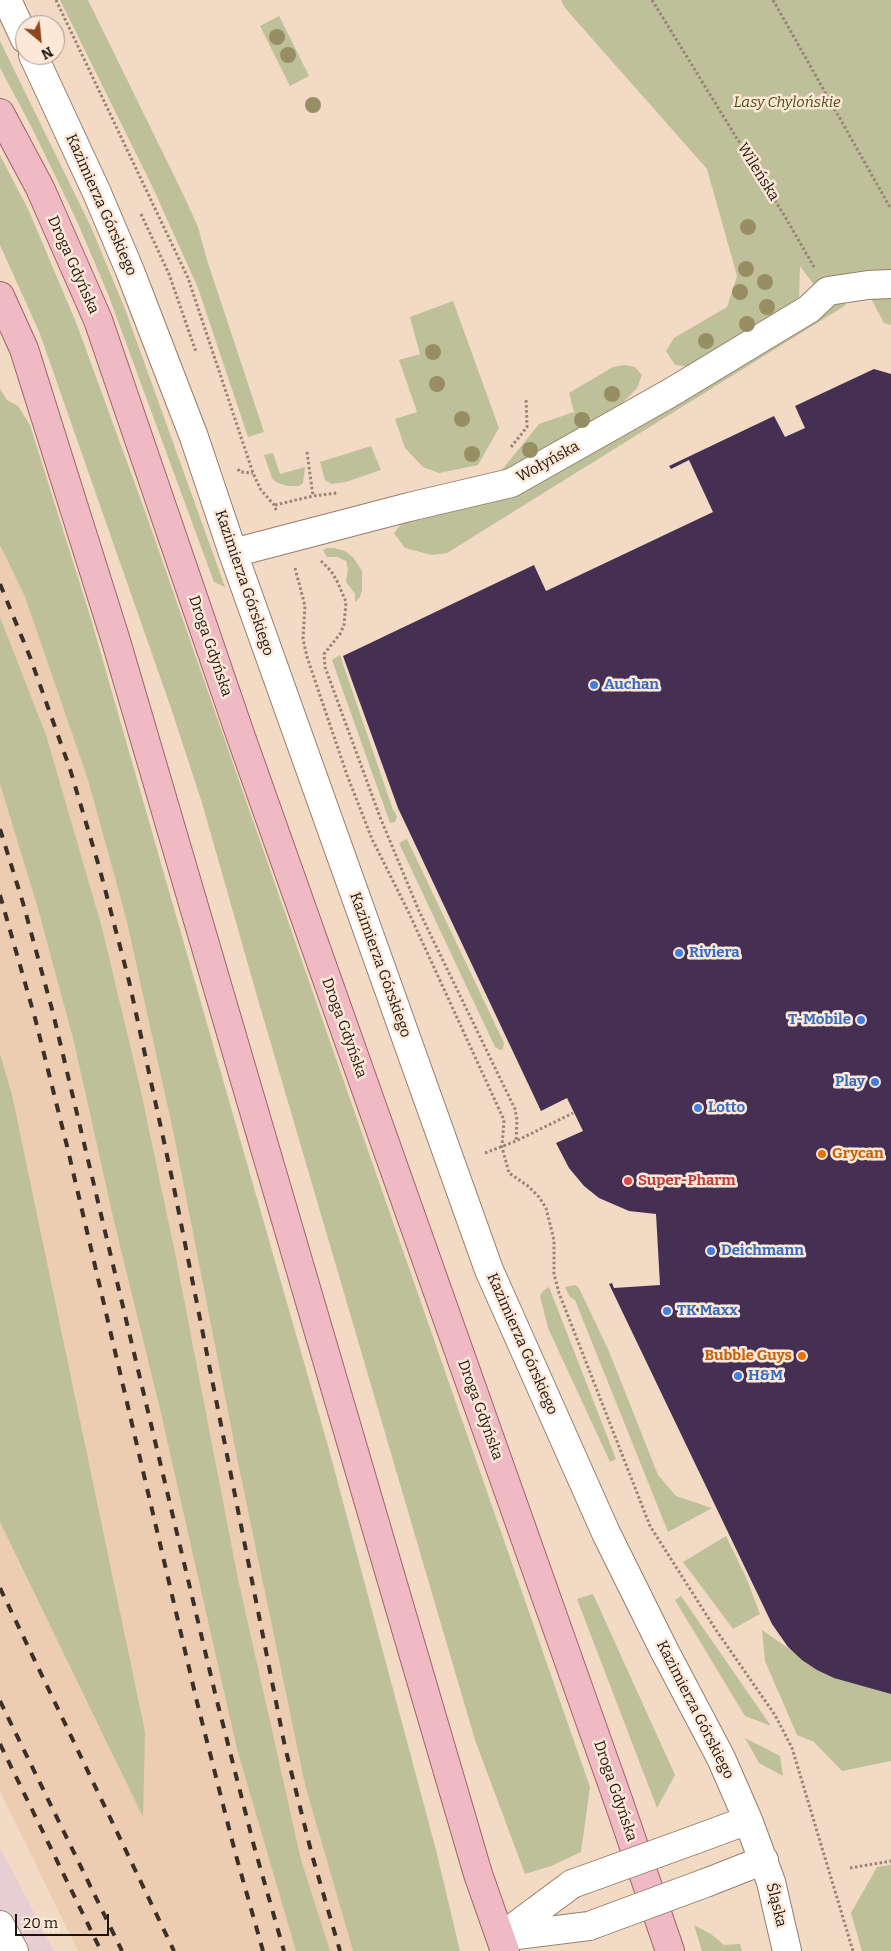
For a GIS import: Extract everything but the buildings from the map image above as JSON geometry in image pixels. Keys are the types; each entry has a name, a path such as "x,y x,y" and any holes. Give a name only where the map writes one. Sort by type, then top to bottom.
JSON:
{"main road":[{"name":"Droga Gdyńska","path":"0,113 40,188 98,320 243,743 617,1796 670,1951"},
{"path":"0,296 24,349 116,641 478,1874 503,1944"}],"street":[{"path":"7,0 15,17"},
{"name":"Kazimierza Górskiego","path":"37,65 97,193 130,271 194,438 233,553 490,1270 606,1533 720,1758 764,1860"},
{"path":"828,291 868,285 891,284"},
{"name":"Wołyńska","path":"233,553 510,483 670,393 808,309 828,291"},
{"path":"503,1944 572,1884 748,1820"},
{"path":"503,1944 589,1926 764,1860"},
{"name":"Śląska","path":"764,1860 787,1951"},
{"path":"0,1925 14,1951"}],"path":[{"path":"56,0 188,278 253,473 262,490 296,536 331,571 346,602 344,625 340,634 324,654 325,667 380,817 419,911 515,1109 517,1120 516,1141"},
{"name":"Wileńska","path":"652,0 788,220 828,291"},
{"path":"773,0 891,209"},
{"path":"306,452 313,496"},
{"path":"274,505 294,500 300,583 304,606 303,639 307,657 347,775 372,839 409,913 504,1120 502,1147 509,1173 528,1186 539,1197 546,1208 554,1240 554,1274 559,1293 650,1526 716,1630 775,1715 792,1748 853,1951"},
{"path":"485,1152 516,1141 573,1113"},
{"path":"850,1868 891,1860"}],"shaded area":[{"path":"0,545 25,597 88,780 126,918 173,1131 238,1463 305,1785 353,1951 78,1951 0,1791"},
{"path":"0,1847 54,1951 0,1951"}],"green space":[{"path":"60,0 88,0 184,196 198,227 207,260 264,432 248,437 198,288 153,188"},
{"name":"Lasy Chylońskie","path":"561,0 891,0 891,325 884,323 867,291 817,289 800,266 799,300 692,367 675,365 666,351 674,338 727,307 737,276 707,169 565,8"},
{"path":"279,16 309,76 290,86 260,26"},
{"path":"0,41 91,227 125,309 225,587 214,582 108,294 76,219 31,126 0,68"},
{"path":"0,155 29,211 77,325 146,514 590,1787 581,1852 551,1866 525,1874 475,1740 202,803 171,708 40,334 0,245"},
{"path":"838,299 846,305 447,553 432,555 405,548 394,533 402,523 427,518 512,493"},
{"path":"453,301 499,428 478,465 439,473 423,467 405,448 395,419 417,412 399,360 420,354 410,317"},
{"path":"625,365 635,367 642,375 637,388 610,416 540,456 501,471 539,424 574,412 569,393 613,367"},
{"path":"0,389 7,400 18,406 30,425 91,619 328,1446 436,1850 460,1951 353,1951 305,1785 238,1463 173,1131 126,918 88,780 25,597 0,545"},
{"path":"371,446 381,470 346,482 331,484 325,480 320,462"},
{"path":"273,453 280,474 305,467 303,483 299,486 287,486 276,482 272,478 264,455"},
{"path":"327,548 345,551 353,557 362,571 362,590 360,597 355,602 355,594 346,582 348,569 346,561 337,557 327,557 323,550"},
{"path":"0,617 46,735 102,928 140,1087 175,1253 238,1579 301,1860 330,1951 296,1951 237,1749 74,1042 37,905 0,784"},
{"path":"340,655 397,817 395,822 390,823 332,660"},
{"path":"407,839 504,1043 503,1049 500,1050 495,1047 399,843"},
{"path":"0,1054 12,1095 145,1732 143,1817 0,1522"},
{"path":"575,1285 579,1288 608,1349 658,1475 676,1496 712,1508 668,1532 575,1300 570,1297 565,1287"},
{"path":"549,1287 616,1459 610,1462 548,1328 540,1296"},
{"path":"726,1536 746,1577 760,1614 733,1629 683,1562"},
{"path":"593,1594 675,1775 657,1808 577,1599"},
{"path":"681,1596 771,1726 745,1716 675,1600"},
{"path":"762,1630 822,1672 891,1694 891,1761 842,1771 814,1742 797,1735 765,1661"},
{"path":"745,1738 780,1756 783,1776 759,1763"},
{"path":"891,1865 891,1951 862,1951 851,1913 877,1867"},
{"path":"694,1925 711,1934 724,1945 740,1944 742,1951 702,1951"}],"railway":[{"path":"0,584 30,657 70,769 100,870 129,981 173,1183 285,1747 312,1855 340,1951"},
{"path":"0,829 23,903 53,1013 216,1697 254,1846 284,1951"},
{"path":"0,895 35,1018 67,1146 197,1702 235,1852 263,1951"},
{"path":"0,1588 174,1951"},
{"path":"0,1701 122,1951"},
{"path":"0,1744 101,1951"}],"place":[{"name":"Auchan","path":"594,685"},
{"name":"Riviera","path":"679,953"},
{"name":"T-Mobile","path":"861,1020"},
{"name":"Play","path":"875,1082"},
{"name":"Lotto","path":"698,1108"},
{"name":"Grycan","path":"822,1154"},
{"name":"Super-Pharm","path":"628,1181"},
{"name":"Deichmann","path":"711,1251"},
{"name":"TK Maxx","path":"667,1311"},
{"name":"Bubble Guys","path":"802,1356"},
{"name":"H&M","path":"738,1376"}]}
